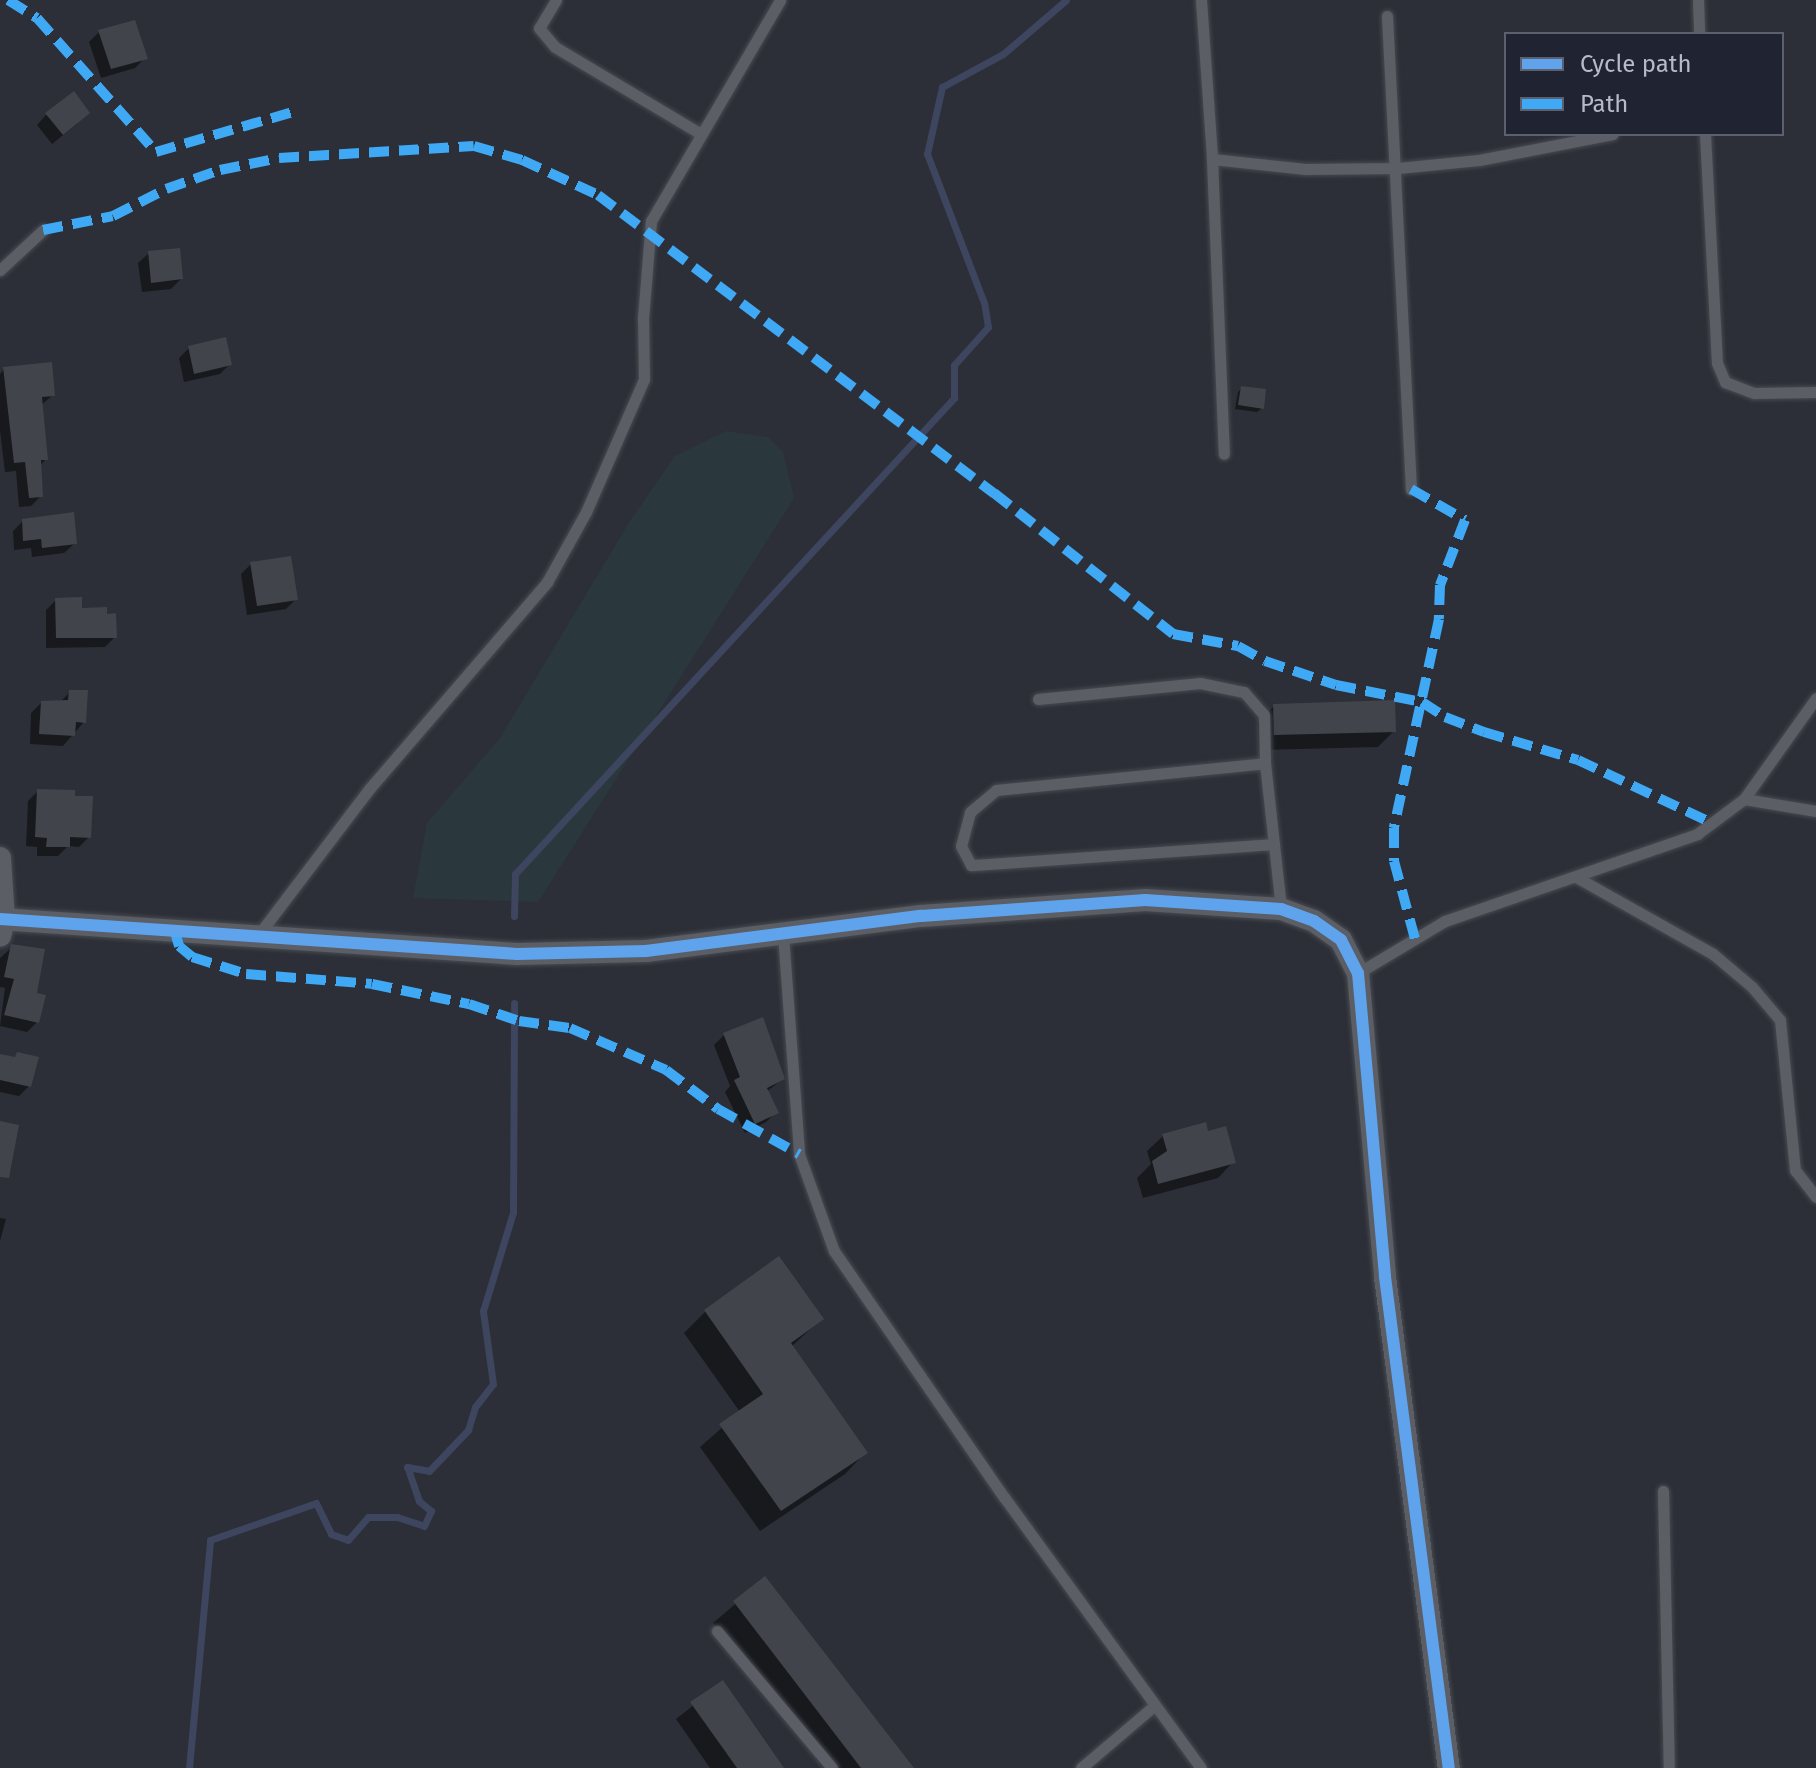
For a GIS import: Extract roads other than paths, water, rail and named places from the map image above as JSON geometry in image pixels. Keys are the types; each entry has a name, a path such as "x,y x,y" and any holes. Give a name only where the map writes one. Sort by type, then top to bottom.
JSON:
{"street":[{"path":"0,858 1,925 517,954 646,951 921,916 1145,900 1281,909 1314,921 1341,940 1358,973 1385,1277 1449,1768"}],"lane":[{"path":"556,0 539,28 555,47 701,134"},
{"path":"256,938 370,788 547,582 586,512 644,379 643,318 651,221 780,0"},
{"path":"1201,0 1212,159 1224,454"},
{"path":"1698,0 1699,32"},
{"path":"1387,16 1398,168 1411,489"},
{"path":"1212,159 1305,169 1398,168 1479,160 1603,136"},
{"path":"1705,136 1717,363 1725,382 1754,393 1816,392"},
{"path":"0,270 43,230"},
{"path":"1038,699 1200,683 1244,692 1264,715 1265,763 1281,909"},
{"path":"1358,973 1445,921 1697,834 1744,799 1816,698"},
{"path":"1265,763 996,790 970,812 961,846 971,865 1274,844"},
{"path":"1744,799 1816,811"},
{"path":"1576,877 1713,954 1752,987 1780,1020 1795,1170 1816,1197"},
{"path":"783,934 799,1154 834,1251 1004,1497 1201,1768"},
{"path":"1663,1491 1669,1768"},
{"path":"717,1631 832,1768"},
{"path":"1081,1768 1155,1705"}],"waterway":[{"path":"514,916 515,874 954,398 954,365 988,327 984,303 927,154 942,87 1003,54 1066,0"},
{"path":"189,1768 210,1540 316,1503 331,1534 348,1540 368,1517 397,1517 424,1526 431,1511 419,1501 407,1467 429,1471 468,1430 475,1407 493,1384 483,1311 513,1212 514,1003"}]}
